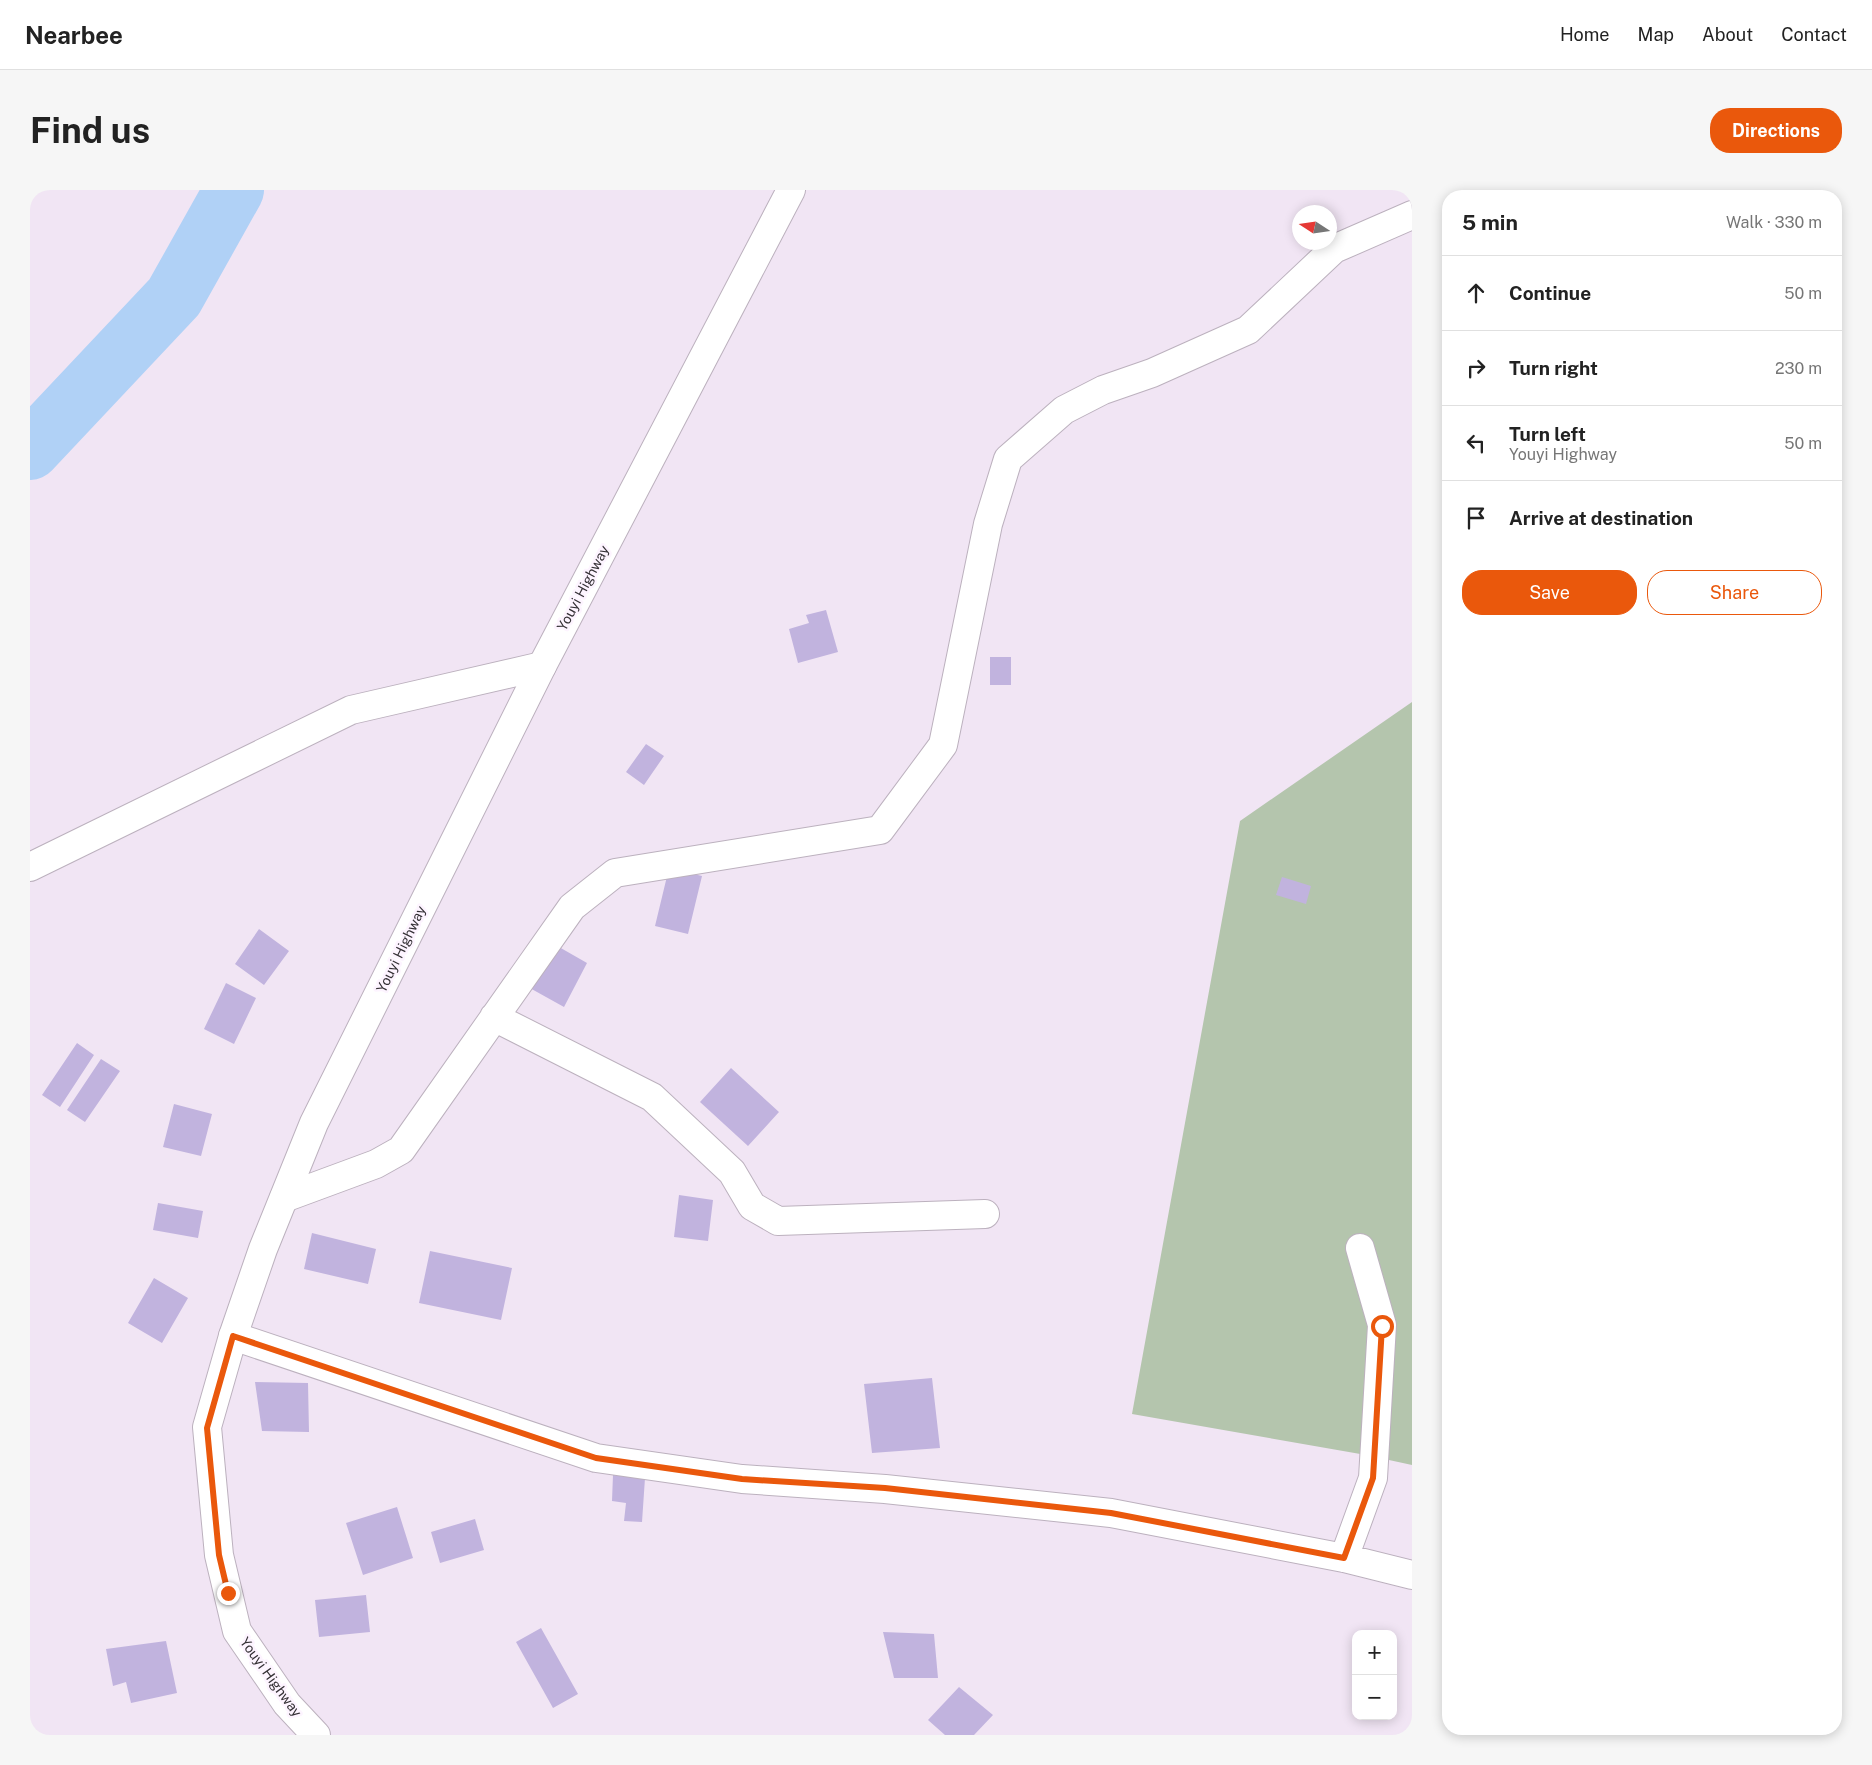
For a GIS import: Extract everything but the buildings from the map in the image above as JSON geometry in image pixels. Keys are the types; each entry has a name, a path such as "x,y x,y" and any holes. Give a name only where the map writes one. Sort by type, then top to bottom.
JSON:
{"street":[{"name":"Youyi Highway","path":"316,1735 287,1704 237,1630 219,1555 207,1428 233,1336 263,1249 314,1123 542,666 791,190"},
{"path":"284,1198 376,1164 401,1150 572,907 615,873 880,830 943,745 988,524 1008,459 1064,410 1103,390 1152,373 1248,330 1334,249 1412,215"},
{"path":"30,867 351,710 542,666"},
{"path":"494,1017 652,1097 732,1172 752,1206 778,1220 984,1214"},
{"path":"1344,1558 1373,1478 1382,1326 1360,1248"},
{"path":"233,1336 596,1458 742,1479 885,1488 1111,1513 1344,1558 1412,1575"}],"green space":[{"path":"1412,702 1412,1465 1366,1455 1132,1414 1240,821"}],"waterway":[{"path":"30,450 174,297 234,190"}],"route":[{"path":"228,1593 219,1555 207,1428 233,1336 596,1458 742,1479 885,1488 1111,1513 1344,1558 1373,1478 1382,1326"}]}
